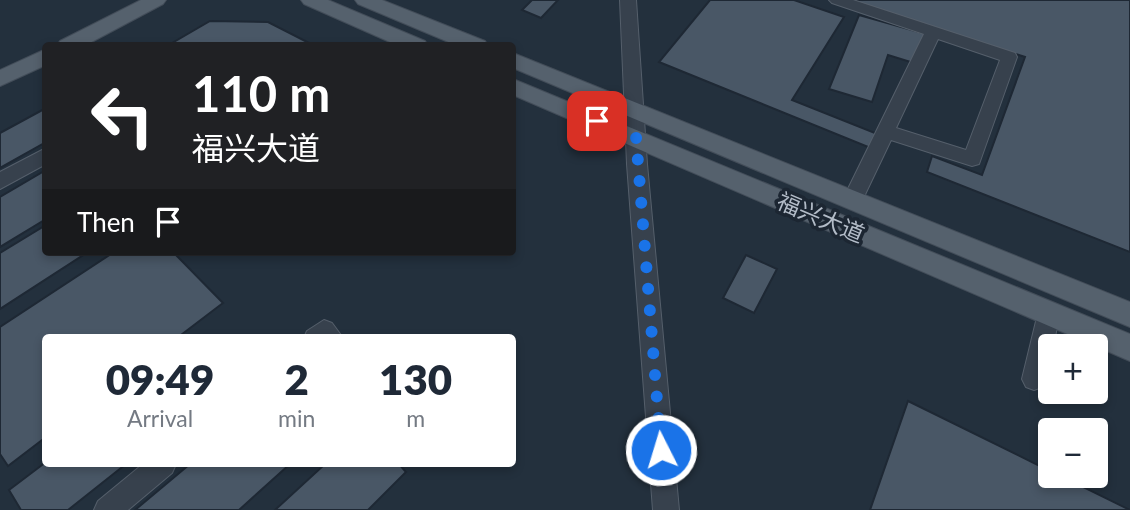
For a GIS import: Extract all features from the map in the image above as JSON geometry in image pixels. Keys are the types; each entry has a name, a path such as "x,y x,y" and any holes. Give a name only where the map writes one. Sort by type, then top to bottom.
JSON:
{"main road":[{"path":"75,42 156,0"},
{"path":"311,0 409,42"},
{"path":"365,0 468,42"},
{"path":"0,79 42,58"},
{"name":"福兴大道","path":"516,61 1130,315"},
{"name":"福兴大道","path":"516,87 1130,348"}],"street":[{"path":"628,0 636,137 666,510"},
{"path":"837,0 1009,57 972,159 885,131"},
{"path":"853,199 933,32"},
{"path":"0,181 42,157"},
{"path":"1034,379 1049,313"},
{"path":"107,510 159,467"}],"building":[{"path":"532,0 558,0 541,18 522,10"},
{"path":"710,0 794,0 844,17 792,100 880,135 873,149 659,62"},
{"path":"848,0 1130,0 1130,252 927,172 932,156 982,175 1025,57"},
{"path":"859,15 926,34 917,64 888,55 872,102 829,89"},
{"path":"210,21 268,22 307,42 174,42"},
{"path":"42,110 42,144 0,168 0,133"},
{"path":"42,172 42,221 0,247 0,197"},
{"path":"42,227 42,256 82,256 0,309 0,253"},
{"path":"746,255 777,269 754,313 723,298"},
{"path":"108,256 177,256 223,303 182,334 42,334 42,440 8,466 0,454 0,327"},
{"path":"908,401 1038,465 1038,488 1085,488 1130,510 870,510"},
{"path":"42,465 122,467 68,510 21,510 9,490"},
{"path":"186,467 287,467 239,510 135,510"},
{"path":"322,467 402,467 406,472 368,510 275,510"}],"route":[{"path":"597,121 636,137 661,450"}]}
